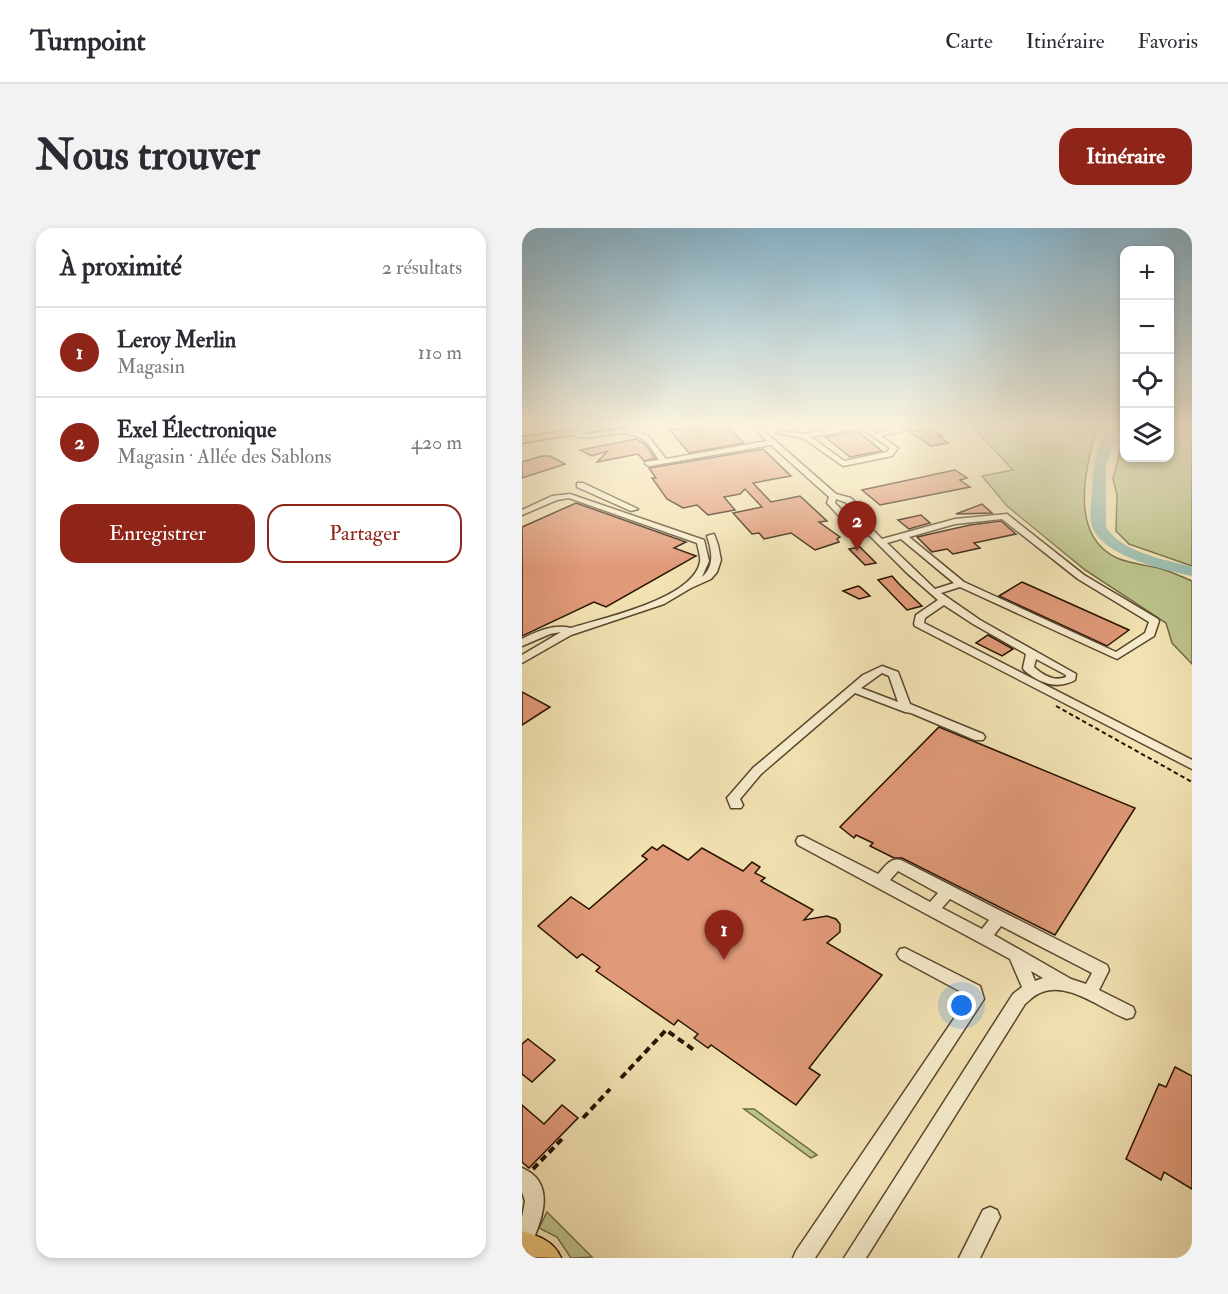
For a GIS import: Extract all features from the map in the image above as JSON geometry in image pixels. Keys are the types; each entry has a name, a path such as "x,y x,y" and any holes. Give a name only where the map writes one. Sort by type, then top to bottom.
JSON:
{"main road":[{"path":"522,1244 535,1248 548,1258"}],"street":[{"path":"807,472 833,496 848,500 860,511 854,516"},
{"path":"580,485 603,497 678,525 687,532 685,535"},
{"path":"522,513 555,498 570,495 685,535 701,542 706,552 704,568 691,586"},
{"path":"833,496 831,503 843,515 854,516 940,596 1032,652"},
{"path":"881,542 902,536 955,522 1004,516 1082,577 1154,621 1150,634 1118,656 961,584 902,536"},
{"path":"524,659 573,631 651,606 704,581 715,572 718,562 711,536"},
{"path":"961,584 940,596 920,617 919,624 1192,765"},
{"path":"522,644 547,630 564,628 573,631"},
{"path":"736,805 733,803 733,798 757,771 876,671 888,670 898,682 905,706 916,713"},
{"path":"854,689 979,737"},
{"path":"803,841 1068,984 1127,1012"},
{"path":"880,882 896,864 1101,970 1089,994"},
{"path":"932,910 948,891"},
{"path":"984,937 999,918"},
{"path":"803,1258 976,999 974,990 905,954"},
{"path":"1016,955 1030,988"},
{"path":"854,1258 1019,999 1030,988 1046,983 1068,984"},
{"path":"522,1244 537,1196 526,1175"},
{"path":"969,1258 990,1217"}],"path":[{"path":"621,1078 666,1030 694,1050"},
{"path":"583,1118 610,1089"},
{"path":"526,1175 565,1136"}],"green space":[{"path":"1002,472 1086,472 1084,500 1086,518 1092,534 1102,548 1117,558 1162,569 1192,581 1192,664 1172,643 1166,623 1085,570 1007,506 982,476"},
{"path":"1115,472 1192,472 1192,566 1129,544 1116,531 1117,495 1113,479"},
{"path":"744,1109 754,1109 817,1155 811,1158"},
{"path":"547,1212 592,1257 571,1258 557,1237 539,1228"}],"building":[{"path":"522,472 540,472 522,478"},
{"path":"652,472 787,472 791,476 753,483 771,502 800,496 827,521 819,522 840,537 837,539 839,542 815,550 791,533 764,539 759,533 752,534 733,513 762,507 745,489 740,494 724,497 735,510 708,515 697,505 683,508 667,499 652,478 656,478"},
{"path":"945,472 958,472 967,478 960,480 970,487 880,505 862,490"},
{"path":"576,503 686,542 674,548 696,556 606,607 594,602 522,636 522,527"},
{"path":"982,504 992,513 956,514"},
{"path":"921,515 930,523 909,529 898,520"},
{"path":"1001,521 1016,534 974,543 980,548 953,554 947,549 932,552 917,537 970,525"},
{"path":"860,547 876,563 865,565 849,549"},
{"path":"892,576 922,606 907,610 878,580"},
{"path":"1022,582 1129,630 1107,646 999,596"},
{"path":"858,586 870,596 859,599 843,591"},
{"path":"988,635 1013,649 1002,656 976,643"},
{"path":"522,692 550,707 522,725"},
{"path":"939,727 1135,808 1055,935 902,858 894,858 870,846 873,843 856,835 854,838 840,827"},
{"path":"663,845 688,860 702,848 743,871 752,862 760,867 755,873 765,878 761,881 813,910 804,920 827,916 836,919 840,924 840,932 827,943 882,975 809,1068 820,1075 796,1105 711,1045 708,1048 694,1038 698,1034 678,1020 674,1025 596,971 600,967 582,954 577,958 538,926 571,897 589,909 647,859 642,856 652,847 657,850"},
{"path":"528,1039 555,1060 532,1082 522,1074 522,1044"},
{"path":"1175,1067 1192,1076 1192,1189 1164,1172 1161,1180 1126,1159 1159,1084 1166,1087"},
{"path":"522,1105 544,1124 562,1105 578,1118 529,1168 522,1162"}],"waterway":[{"path":"1099,472 1097,510 1099,527 1104,536 1140,556 1192,572"}],"place":[{"name":"Exel Électronique","path":"857,551"},
{"name":"Leroy Merlin","path":"724,960"}]}
